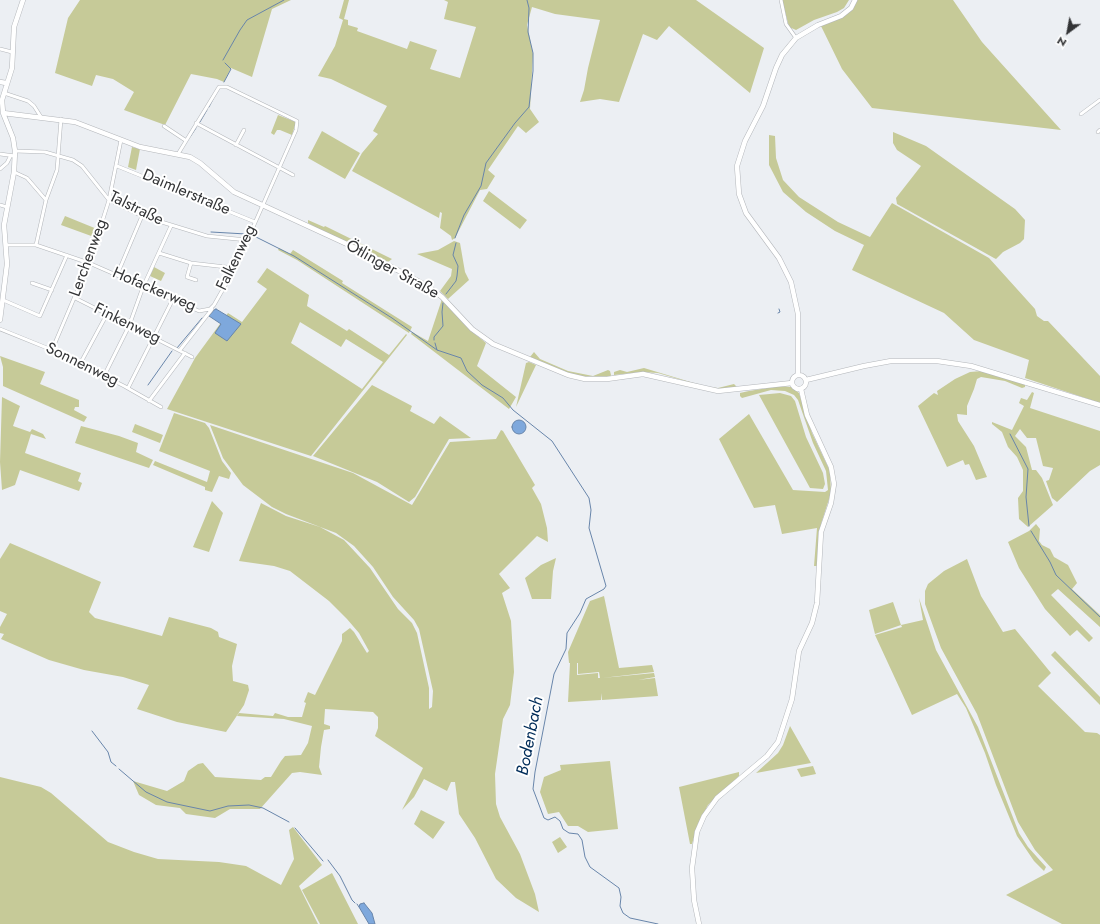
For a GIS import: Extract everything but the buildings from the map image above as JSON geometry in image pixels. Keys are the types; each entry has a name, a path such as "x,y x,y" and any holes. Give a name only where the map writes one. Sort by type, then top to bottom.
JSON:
{"main road":[{"path":"0,320 7,264 4,225 14,172 13,138 2,114 1,106 6,83 12,68 14,27 23,0"},
{"path":"798,375 798,314 791,282 780,258 746,213 739,194 737,171 739,154 763,106 782,55 796,38 813,28 841,16 851,8 855,0"},
{"path":"0,82 6,83"},
{"name":"Ötlinger Straße","path":"2,114 41,117 86,126 151,150 178,154 200,163 230,189 262,206 330,235 429,287 442,296 482,338 504,350 568,375 585,379 602,380 643,374 718,391 792,383"},
{"path":"806,380 882,362 903,360 937,361 971,366 1100,405"},
{"path":"798,375 802,375 806,380 806,386 801,389 795,388 792,383 794,377 798,375"},
{"path":"699,924 694,900 692,868 697,832 704,816 717,798 767,756 778,742 793,693 799,651 816,611 818,568 822,532 833,493 833,476 831,467 810,424 801,389"}],"street":[{"path":"781,0 786,24 796,38"},
{"path":"0,49 12,52"},
{"name":"Falkenweg","path":"196,123 219,87 227,87 297,122 296,130 280,168 235,268 214,305 210,309"},
{"path":"4,93 28,101 34,106 41,117"},
{"path":"1082,114 1100,100"},
{"path":"36,245 46,200 53,183 60,155 61,120"},
{"path":"178,154 196,123 293,175"},
{"path":"164,126 185,140"},
{"path":"236,145 244,130"},
{"name":"Lerchenweg","path":"52,350 89,263 109,200 121,140"},
{"name":"Talstraße","path":"0,154 13,155 45,152 60,155 73,160 82,166 109,200 142,216 207,236 247,240"},
{"path":"0,169 13,155"},
{"name":"Daimlerstraße","path":"117,166 255,222"},
{"path":"14,172 27,178 46,200"},
{"path":"0,206 7,207"},
{"path":"117,275 142,216"},
{"path":"104,376 129,326 143,287 171,226"},
{"name":"Hofackerweg","path":"6,245 36,245 89,263 199,311 210,309"},
{"path":"159,253 192,263 235,268"},
{"path":"3,300 40,316 67,255"},
{"path":"192,263 187,277 196,280"},
{"path":"32,283 52,290"},
{"name":"Finkenweg","path":"75,298 192,357"},
{"path":"128,388 165,318 173,299"},
{"path":"180,350 214,305"},
{"path":"80,364 107,314"},
{"path":"161,325 165,327"},
{"name":"Sonnenweg","path":"0,330 52,350 128,388 161,407"},
{"path":"149,401 185,353"}],"green space":[{"path":"80,0 291,0 272,9 252,77 231,68 224,82 217,79 191,74 165,125 124,110 134,92 113,79 96,75 92,86 55,73 68,18"},
{"path":"344,0 349,0 344,19 348,20 348,25 358,28 357,31 407,49 410,41 437,50 430,69 460,78 476,27 444,19 448,2 444,0 696,0 764,48 750,93 669,26 657,40 643,34 619,102 600,99 580,102 600,20 555,14 532,7 527,25 533,54 530,109 539,122 526,133 518,126 488,170 495,176 487,189 480,190 455,238 452,240 451,236 440,228 442,213 440,212 439,218 352,171 362,153 378,134 373,131 387,106 331,79 318,76 335,46 343,20 339,18"},
{"path":"782,0 849,0 844,8 837,12 814,20 796,30 789,27"},
{"path":"857,0 953,0 982,42 1061,130 872,108 842,69 821,26 850,11"},
{"path":"278,115 296,122 292,135 280,130 277,130 274,135 271,133"},
{"path":"322,131 360,153 345,179 308,158"},
{"path":"893,132 926,146 1015,209 1025,220 1024,239 1020,243 1003,252 996,259 897,204 896,198 921,166 897,150 893,143"},
{"path":"769,135 775,136 776,158 783,180 799,197 838,222 870,237 892,203 989,258 1035,309 1037,316 1044,321 1048,321 1100,376 1100,403 1025,378 1029,360 974,340 944,313 852,270 864,245 835,231 806,212 783,192 769,165"},
{"path":"132,147 140,149 136,170 128,167"},
{"path":"489,191 527,220 520,229 483,201"},
{"path":"65,216 97,229 94,237 61,225"},
{"path":"308,220 324,227 325,226 392,259 388,262 315,227 308,223"},
{"path":"454,241 460,243 465,272 469,280 448,299 440,291 451,276 452,269 417,254 438,250"},
{"path":"279,248 290,254 293,250 343,281 342,283 412,327 409,333 297,260 278,250"},
{"path":"154,267 165,273 161,281 150,276"},
{"path":"267,268 309,295 307,306 347,331 349,329 389,355 406,334 407,335 311,456 167,409 195,358 228,313 242,322 267,289 257,282","holes":["300,322 341,347 346,339 383,362 362,389 291,343"]},
{"path":"442,299 468,328 486,343 477,366 516,397 509,409 411,334 412,332 428,341"},
{"path":"534,352 540,359 568,371 593,376 608,370 610,371 611,375 610,377 591,378 570,374 530,357"},
{"path":"0,356 45,372 40,384 79,400 79,407 75,407 74,410 87,417 84,422 3,386 3,367"},
{"path":"529,362 536,365 516,407 526,363"},
{"path":"644,368 707,387 718,388 734,384 737,387 735,389 712,389 658,373 642,372 614,375 614,372 620,370 627,372"},
{"path":"982,371 1025,384 1025,387 1022,388 1005,381 981,377 977,379 967,406 967,415 957,414 958,421 974,446 987,477 976,480 969,464 965,465 963,460 947,467 918,406 934,393 938,395 937,391 955,379 970,372"},
{"path":"372,385 412,406 410,411 434,424 440,416 471,438 449,439 415,497 409,502 377,482 313,456"},
{"path":"780,386 791,387 799,393 812,433 830,471 831,493 821,524 817,566 814,566 817,528 782,534 775,505 754,508 719,439 749,414 793,490 825,492 828,490 826,471 813,443 798,400 794,395 785,391 771,390 742,398 740,396 740,393"},
{"path":"1032,392 1034,393 1030,408 1100,431 1100,465 1090,471 1057,502 1052,498 1046,481 1049,480 1053,468 1043,466 1036,438 1027,438 1020,429 1015,436 1026,447 1032,470 1036,470 1042,478 1053,505 1028,527 1019,519 1018,498 1023,491 1023,470 1017,457 1008,447 1002,432 992,424 992,422 1012,430 1024,406 1019,403 1021,398 1027,400"},
{"path":"780,393 791,396 795,401 806,437 823,473 825,484 823,489 810,488 759,395"},
{"path":"2,397 20,406 13,426 30,432 32,429 43,434 46,439 31,434 25,453 81,473 78,481 82,483 79,491 20,470 15,485 2,490 0,462"},
{"path":"174,413 205,423 209,428 222,461 231,473 229,479 219,476 212,492 205,490 205,487 153,465 155,461 207,482 210,471 159,451"},
{"path":"135,424 163,435 160,443 132,432"},
{"path":"210,425 353,473 412,505 450,442 496,439 501,430 503,431 535,485 532,488 541,504 547,528 548,542 537,536 499,574 510,588 502,593 511,621 514,672 510,705 503,719 495,774 496,804 500,817 520,854 535,894 539,912 516,898 496,879 475,838 459,814 455,782 451,782 447,791 424,779 414,797 402,810 423,768 375,736 378,728 378,717 373,712 325,709 324,724 330,726 330,729 324,730 321,747 319,767 322,775 300,772 292,773 260,809 230,809 215,818 186,814 180,808 156,805 139,795 133,781 167,791 184,781 188,771 198,764 203,763 215,777 261,780 265,777 271,777 285,756 301,755 308,743 312,726 284,719 237,716 239,713 273,716 275,713 288,717 302,717 306,703 304,702 308,692 315,695 342,641 342,634 350,628 367,653 369,651 359,633 347,619 329,601 290,571 274,566 239,561 261,503 286,516 320,527 344,540 370,568 398,609 412,623 417,633 429,688 429,709 432,707 433,691 419,629 414,620 393,597 373,567 354,546 336,533 286,514 272,507 243,485 223,458"},
{"path":"81,426 119,436 138,443 136,452 153,460 149,468 75,443"},
{"path":"212,501 223,513 209,552 193,547"},
{"path":"1036,524 1040,529 1039,541 1042,545 1050,549 1054,557 1068,565 1077,583 1072,589 1100,615 1100,627 1058,589 1051,595 1093,638 1089,642 1077,630 1070,636 1045,609 1019,568 1008,542 1029,531"},
{"path":"10,543 101,582 89,612 95,618 162,636 169,617 211,628 218,632 219,637 237,644 232,666 233,681 248,685 249,690 244,705 226,732 177,722 137,709 149,685 123,677 84,670 49,660 1,639 4,634 0,633 0,627 7,614 0,611 0,559"},
{"path":"556,558 553,571 551,599 532,599 525,578 541,565"},
{"path":"967,559 981,596 1003,632 1015,629 1051,673 1038,686 1085,732 1097,733 1100,735 1100,924 1062,924 1006,895 1053,870 1035,850 1018,822 977,714 941,648 925,604 925,591 928,584 944,571"},
{"path":"604,596 619,668 652,665 654,672 602,678 654,673 655,677 638,680 655,678 658,696 602,700 601,693 601,700 568,702 570,663 568,652 590,601","holes":["577,663 578,674 599,672 600,678 598,678 598,673 577,675"]},
{"path":"919,598 936,650 978,727 1019,833 1028,847 1046,867 1044,871 1034,861 1017,836 966,708 957,694 912,715 875,635 902,627 901,625 923,620"},
{"path":"893,602 901,625 875,634 869,610"},
{"path":"1055,651 1100,697 1100,705 1051,655"},
{"path":"790,726 811,763 756,773 778,753 783,745"},
{"path":"610,761 618,829 588,832 578,826 568,826 559,812 548,814 540,792 544,777 561,770 560,765"},
{"path":"813,766 816,774 801,777 797,769"},
{"path":"739,772 739,776 708,805 698,824 692,844 690,844 679,787"},
{"path":"0,777 41,787 51,793 108,842 134,852 158,859 219,862 246,866 281,885 294,859 289,830 293,827 322,865 299,886 318,924 0,924"},
{"path":"421,810 445,822 433,839 414,824"},
{"path":"560,837 567,847 558,853 552,842"},
{"path":"332,873 358,924 320,924 302,890"}],"water":[{"path":"216,309 241,324 227,341 215,333 221,324 209,316"},
{"path":"516,420 522,420 526,424 526,430 522,434 516,434 512,430 512,424"},
{"path":"364,903 372,913 375,924 369,924 359,907 360,904"}],"waterway":[{"path":"223,60 247,20 284,0"},
{"path":"455,238 464,215 481,186 486,163 515,123 529,107 533,71 533,53 528,32 529,8 527,0"},
{"path":"224,82 231,69 225,63"},
{"path":"209,107 213,99"},
{"path":"200,122 207,110"},
{"path":"190,137 196,128"},
{"path":"211,232 246,234"},
{"path":"254,236 294,256 392,318 437,350"},
{"path":"446,294 456,281 457,276 458,266 453,255 456,243"},
{"path":"434,340 434,337 443,326 443,303"},
{"path":"778,313 780,312 779,309"},
{"path":"177,348 202,318"},
{"name":"Bodenbach","path":"435,343 437,350 461,358 467,371 482,385 503,398 513,410 552,441 589,498 591,510 589,528 606,586 604,589 586,599 580,613 567,633 566,649 554,674 533,789 544,818 548,820 555,817 560,821 563,829 569,833 578,834 582,840 585,857 590,867 619,888 621,897 620,906 623,913 630,918 658,924"},
{"path":"148,385 172,351"},
{"path":"1010,434 1028,469 1026,497 1029,526"},
{"path":"1031,531 1050,562 1056,575 1100,617"},
{"path":"92,731 108,752 111,762 116,766"},
{"path":"119,769 146,792 167,802 210,811 228,806 249,805 263,808 289,822"},
{"path":"295,828 323,861"},
{"path":"328,860 340,876 355,903"}]}
